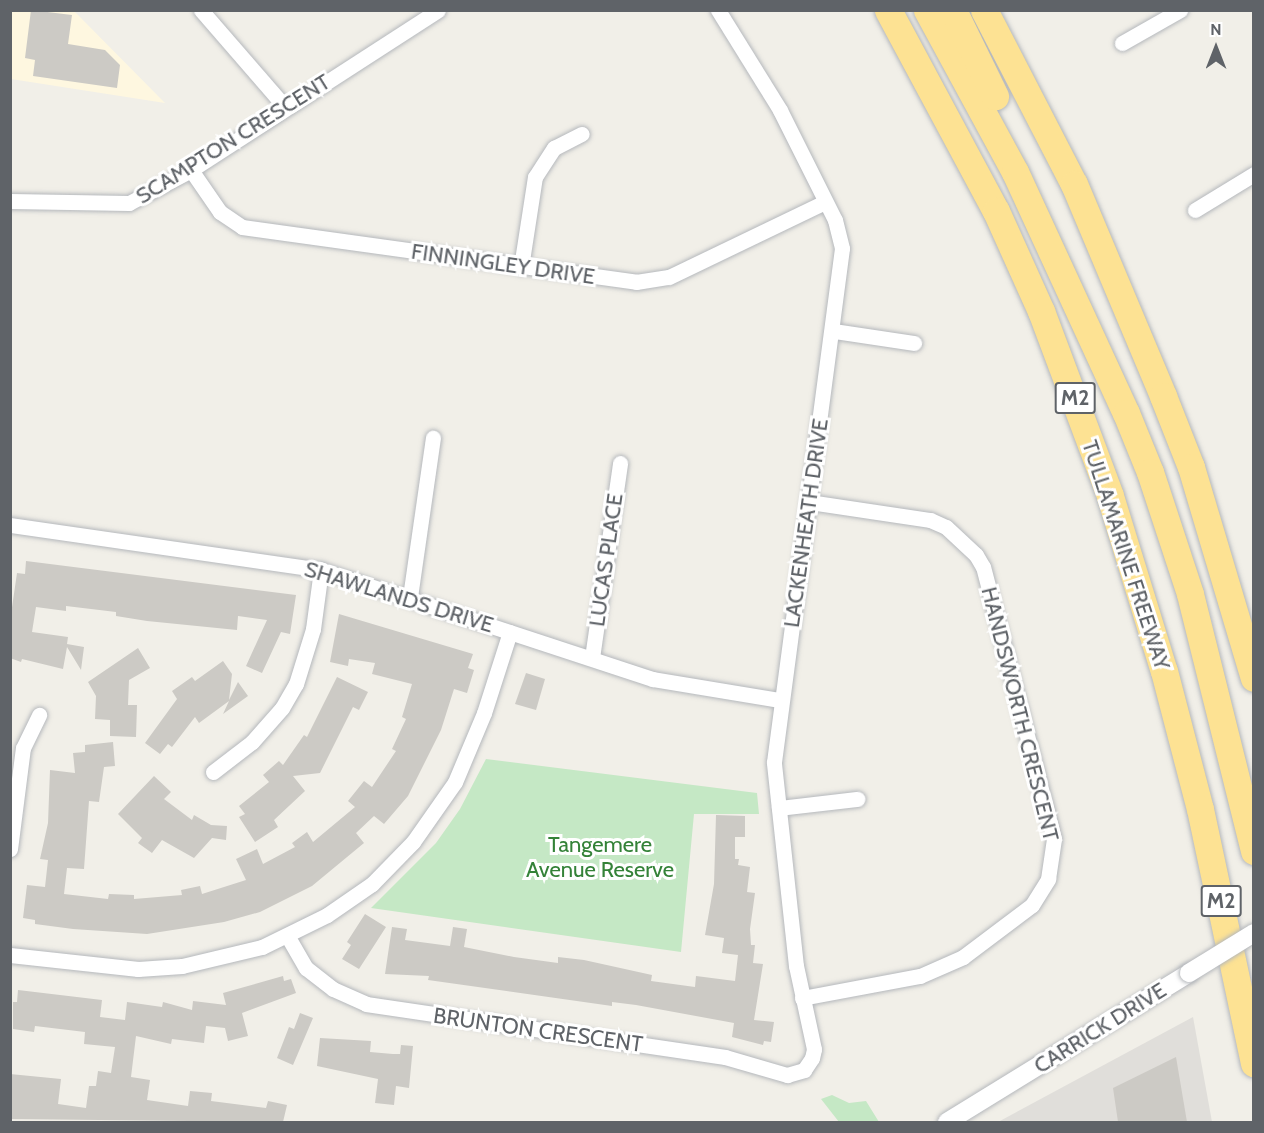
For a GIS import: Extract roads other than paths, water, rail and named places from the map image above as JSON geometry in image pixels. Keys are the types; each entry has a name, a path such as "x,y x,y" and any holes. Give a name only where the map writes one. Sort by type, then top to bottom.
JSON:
{"highway":[{"name":"TULLAMARINE FREEWAY","path":"888,10 996,211 1041,311 1110,496 1164,671 1200,809 1254,1063"},
{"name":"TULLAMARINE FREEWAY","path":"927,10 1015,172 1126,413 1190,594 1254,851"},
{"path":"953,10 1039,189 1126,413"},
{"path":"984,10 1074,184 1159,386 1195,478 1254,678"}],"street":[{"path":"201,10 285,107"},
{"name":"SCAMPTON CRESCENT","path":"10,201 129,203 191,170 438,10"},
{"name":"LACKENHEATH DRIVE","path":"718,10 780,110 825,202 842,248 834,331 780,700 774,762 801,998 814,1049 810,1064"},
{"path":"1122,43 1180,10"},
{"path":"521,267 535,177 554,148 582,134"},
{"name":"FINNINGLEY DRIVE","path":"191,170 220,212 242,227 636,282 653,281 691,267 825,202"},
{"path":"1195,210 1254,174"},
{"path":"834,331 914,343"},
{"path":"410,597 433,438"},
{"name":"LUCAS PLACE","path":"592,658 620,463"},
{"name":"HANDSWORTH CRESCENT","path":"801,998 920,976 963,957 1032,905 1048,879 1054,839 983,567 976,555 946,527 930,520 809,502"},
{"name":"SHAWLANDS DRIVE","path":"10,525 321,570 410,597 652,679 780,700"},
{"path":"213,772 252,742 282,708 297,684 313,628 321,570"},
{"path":"10,955 153,968 207,962 288,937 372,884 429,822 471,748 510,632"},
{"path":"10,849 23,748 39,715"},
{"path":"779,808 857,799"},
{"name":"CARRICK DRIVE","path":"947,1122 1254,933"},
{"name":"BRUNTON CRESCENT","path":"288,937 306,968 333,990 366,1004 725,1057 787,1075 796,1074 810,1064"}],"park label":[{"name":"Tangemere Avenue Reserve","path":"600,856"}]}
